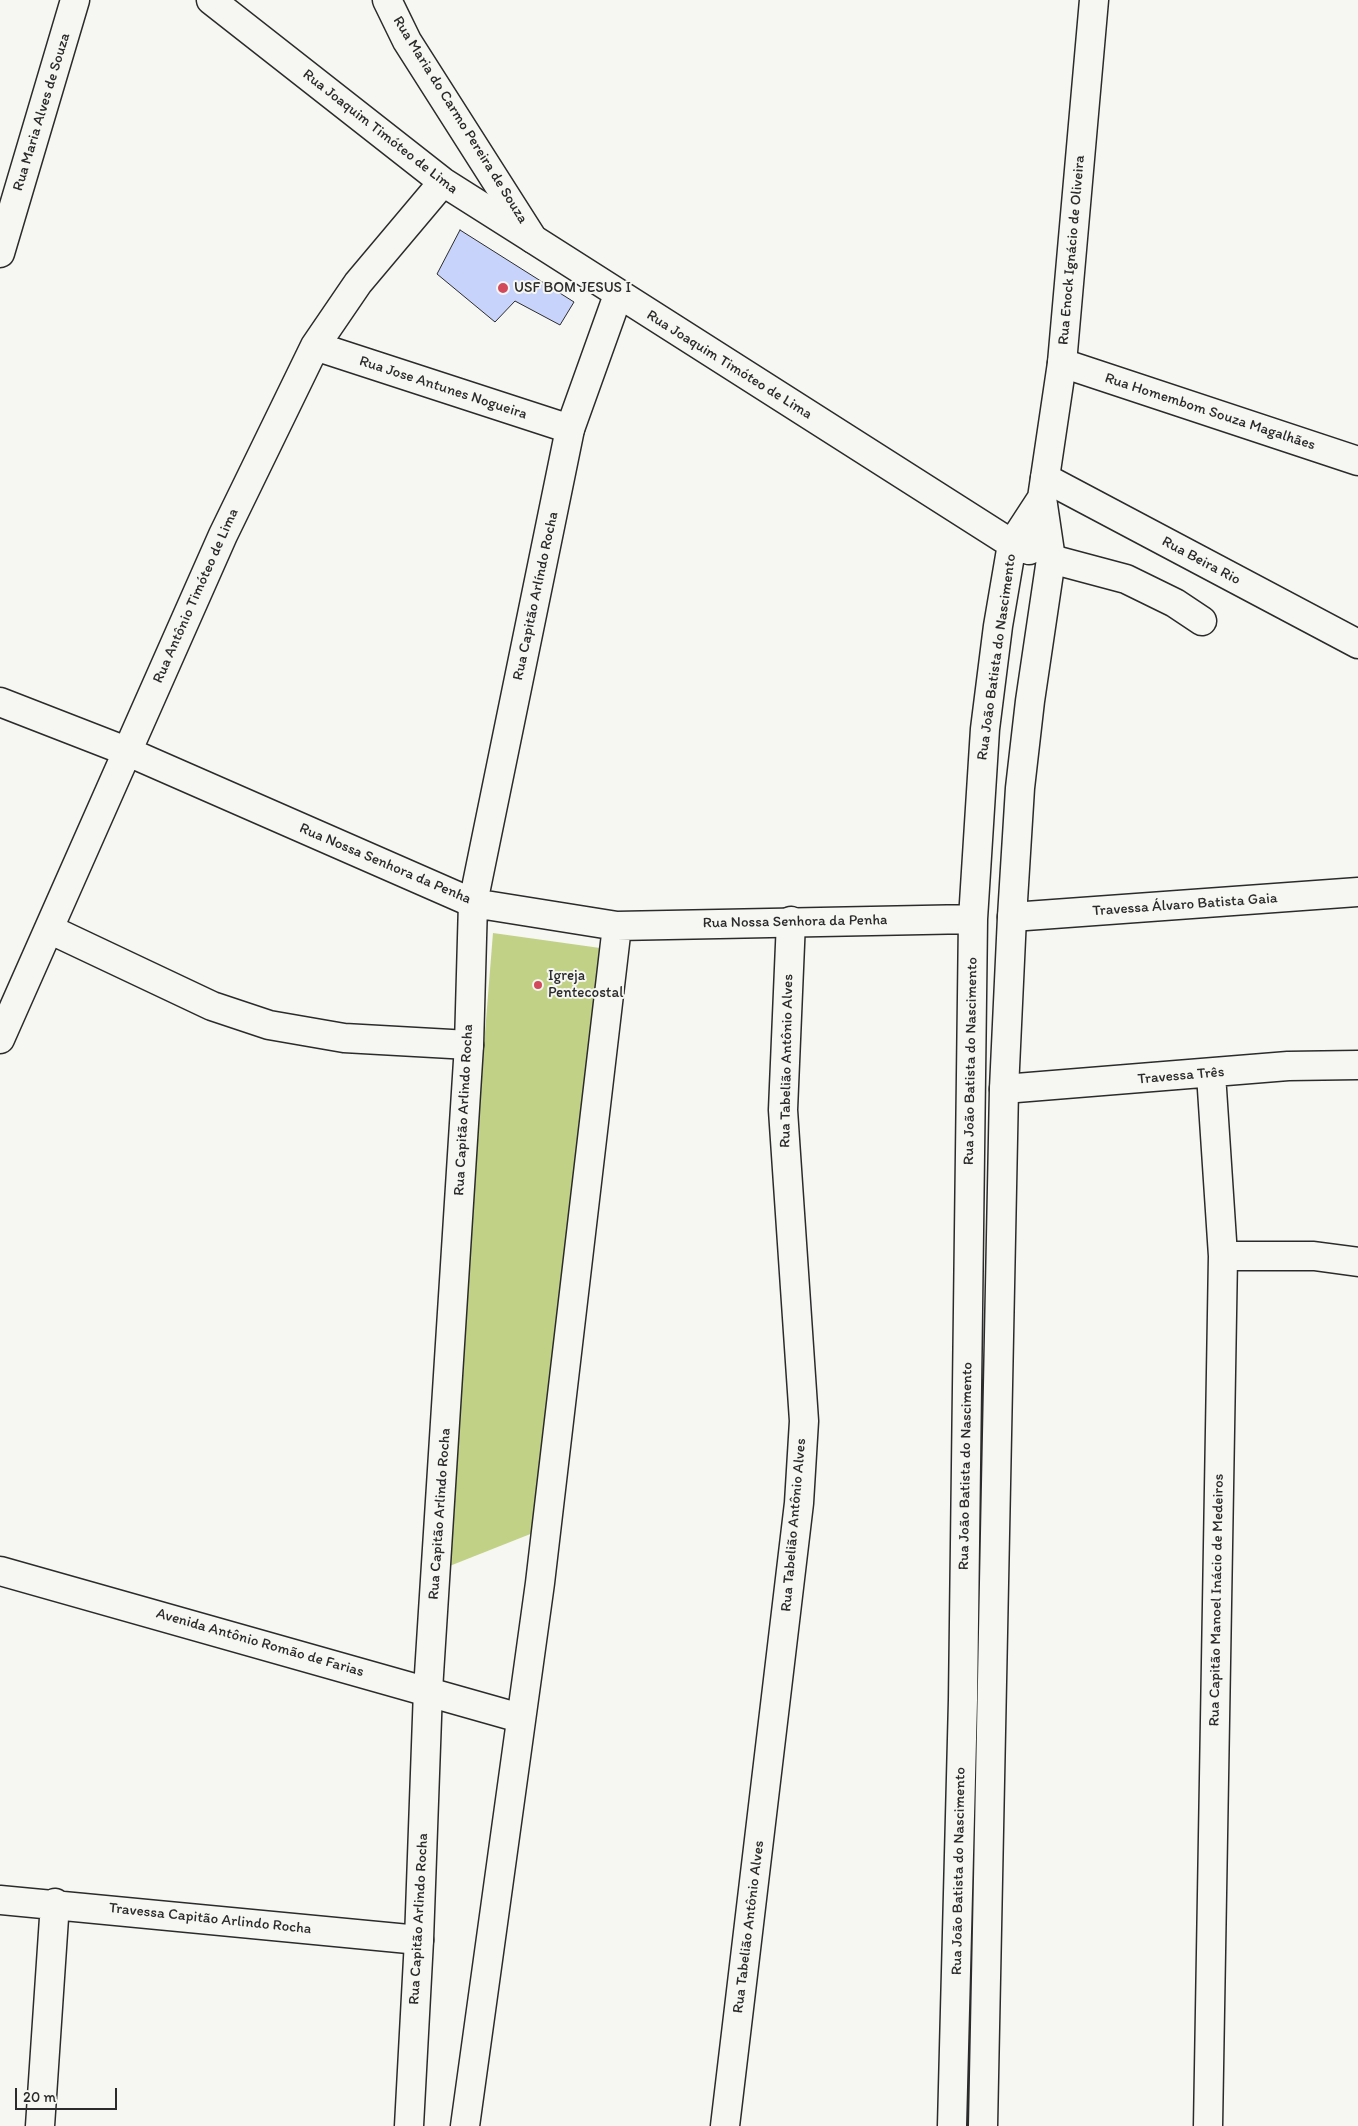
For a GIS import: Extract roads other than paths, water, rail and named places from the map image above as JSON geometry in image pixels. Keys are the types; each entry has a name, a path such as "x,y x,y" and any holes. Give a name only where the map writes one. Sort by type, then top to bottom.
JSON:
{"main road":[{"name":"Rua Maria Alves de Souza","path":"0,253 75,0"},
{"name":"Rua Joaquim Timóteo de Lima","path":"211,0 443,182 1012,544 1051,559"},
{"name":"Rua Maria do Carmo Pereira de Souza","path":"387,0 407,41 533,239"},
{"name":"Rua Enock Ignácio de Oliveira","path":"1043,488 1062,363 1094,0"},
{"name":"Rua Antônio Timóteo de Lima","path":"0,1039 223,535 315,346 358,283 443,182"},
{"name":"Rua Capitão Arlíndo Rocha","path":"473,903 570,430 618,295"},
{"name":"Rua Jose Antunes Nogueira","path":"315,346 570,430"},
{"name":"Rua Homembom Souza Magalhães","path":"1062,363 1358,461"},
{"name":"Rua João Batista do Nascimento","path":"952,2126 963,1700 973,919 985,729 998,626 1012,544 1043,488"},
{"name":"Rua João Batista do Nascimento","path":"983,2126 1004,1089 1020,788 1030,701 1051,559 1043,488"},
{"name":"Rua Beira Rio","path":"1043,488 1358,644"},
{"path":"1051,559 1126,579 1175,603 1202,621"},
{"name":"Rua Nossa Senhora da Penha","path":"0,702 126,751 473,903 617,926 973,919"},
{"name":"Travessa Álvaro Batista Gaia","path":"1012,917 1358,892"},
{"name":"Rua Capitão Arlindo Rocha","path":"409,2126 419,1940 428,1690 469,1045 473,903"},
{"name":"Rua Tabelião Antônio Alves","path":"725,2126 799,1503 804,1421 783,1110 791,922"},
{"path":"465,2126 541,1573 617,926"},
{"path":"49,929 212,1006 269,1025 344,1038 469,1045"},
{"name":"Travessa Três","path":"1004,1089 1211,1074 1288,1066 1358,1065"},
{"name":"Rua Capitão Manoel Inácio de Medeiros","path":"1208,2126 1223,1256 1211,1074"},
{"path":"1223,1256 1314,1256 1358,1262"},
{"name":"Avenida Antônio Romão de Farias","path":"0,1571 428,1690 520,1718"},
{"path":"963,1700 992,1702"},
{"name":"Travessa Capitão Arlindo Rocha","path":"0,1900 419,1940"},
{"path":"40,2126 55,1904"}],"place":[{"name":"USF BOM JESUS I","path":"503,288"},
{"name":"Igreja Pentecostal","path":"538,985"}]}
